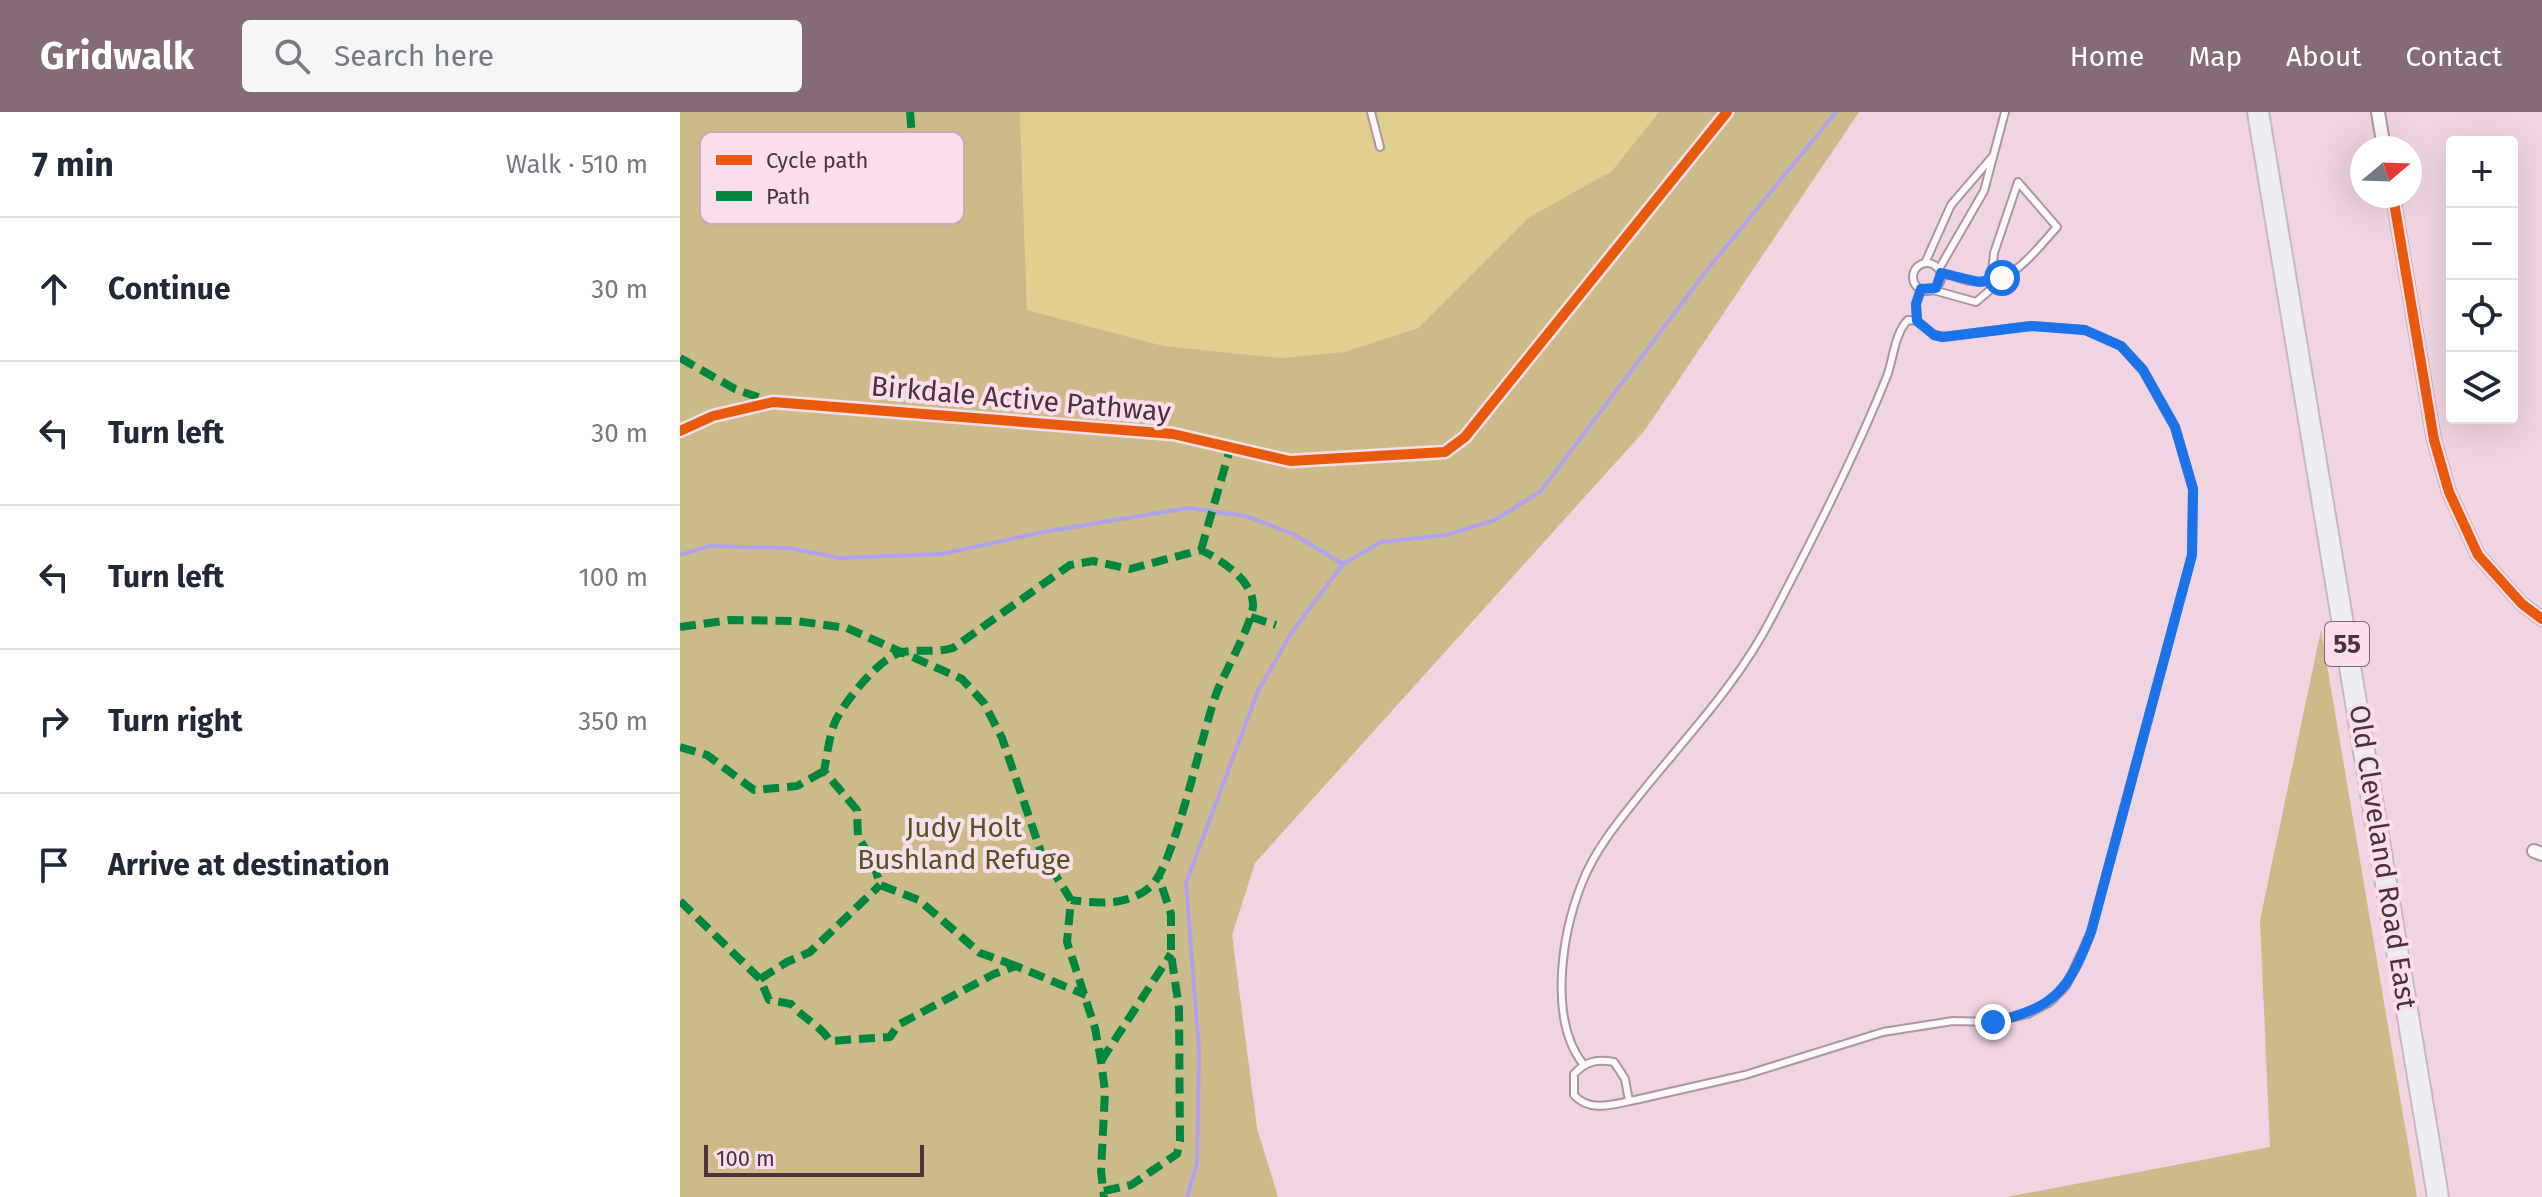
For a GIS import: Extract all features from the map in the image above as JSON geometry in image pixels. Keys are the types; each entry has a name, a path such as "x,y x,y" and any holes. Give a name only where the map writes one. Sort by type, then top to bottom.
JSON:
{"main road":[{"name":"Old Cleveland Road East","path":"2258,112 2440,1197"}],"street":[{"path":"2378,112 2382,136"},
{"path":"2395,208 2425,387 2445,479 2478,555 2522,604 2542,619"}],"lane":[{"path":"1371,112 1380,147"},
{"path":"1933,290 1939,285 1940,271 1984,191 2005,112"},
{"path":"1921,289 1913,276 1915,269 1925,263 1951,205 1995,153"},
{"path":"1921,289 1976,302 1990,290 1993,279 1994,253 2018,182 2057,227 2018,271 1993,279 1967,281 1925,263"},
{"path":"1917,321 1916,304 1921,289"},
{"path":"1583,1064 1568,1033 1563,982 1569,933 1582,883 1612,829 1735,677 1756,645 1864,432 1894,356 1902,326 1908,320 1917,321 1934,335 1943,337 2031,326 2085,330 2121,346 2143,370 2175,427 2193,489 2192,555 2091,932 2066,986 2050,1002 2028,1014 1993,1022 1953,1021 1897,1029 1745,1075 1629,1101 1593,1107 1581,1103 1574,1095 1571,1083 1583,1064 1600,1059 1614,1062 1625,1079 1629,1101"}],"path":[{"path":"2308,408 2425,387"}],"shaded area":[{"path":"1020,112 1659,112 1612,172 1528,218 1418,328 1344,352 1281,358 1164,346 1027,310"}],"green space":[{"name":"Judy Holt Bushland Refuge","path":"680,112 1020,112 1027,310 1164,346 1281,358 1344,352 1418,328 1528,218 1612,171 1659,112 1859,112 1645,430 1255,863 1232,935 1257,1128 1278,1197 680,1197"},
{"path":"2321,630 2417,1197 2007,1197 2270,1147 2260,920"}],"waterway":[{"path":"1187,1197 1197,1164 1199,1051 1186,883 1258,691 1292,632 1343,564 1381,542 1446,535 1495,520 1541,491 1707,270 1836,112"},
{"path":"680,555 709,546 788,548 840,558 942,554 1043,532 1188,508 1246,516 1293,534 1343,564"}],"marked path":[{"path":"910,112 912,132"},
{"path":"680,358 735,389 769,401"},
{"path":"1201,550 1230,449"},
{"path":"1016,966 980,953 919,900 880,885 873,861 858,837 857,810 824,771 835,722 846,703 884,661 903,652 953,648 1070,565 1093,561 1130,569 1201,550 1242,579 1252,596 1253,605 1244,634 1218,689 1170,850 1161,871 1144,892 1124,900 1103,903 1071,900"},
{"path":"1251,617 1276,625"},
{"path":"680,627 730,620 796,621 847,628 962,679 984,703 1002,738 1041,852 1071,900 1067,942 1095,1028 1105,1091 1101,1171 1104,1197"},
{"path":"680,747 707,755 754,790 797,786 824,771"},
{"path":"1104,1191 1131,1185 1177,1154 1180,1141 1179,1008 1171,954 1171,914 1159,878"},
{"path":"760,979 810,952 880,885"},
{"path":"680,901 760,979 769,1000 791,1004 830,1041 890,1037 898,1025 994,974 1016,966 1086,995"},
{"path":"1101,1061 1171,954"}],"cycle path":[{"name":"Birkdale Active Pathway","path":"680,431 713,416 773,402 1173,434 1290,461 1445,452 1465,437 1727,112"},
{"path":"2395,208 2434,440 2449,492 2478,555 2522,604 2542,619"}],"route":[{"path":"1993,1022 2028,1014 2050,1002 2077,969 2091,932 2192,555 2193,489 2175,427 2143,370 2121,346 2085,330 2031,326 1943,337 1934,335 1917,321 1916,304 1921,289 1929,291 1936,288 1941,281 1941,273 1979,282 2002,278"}]}
